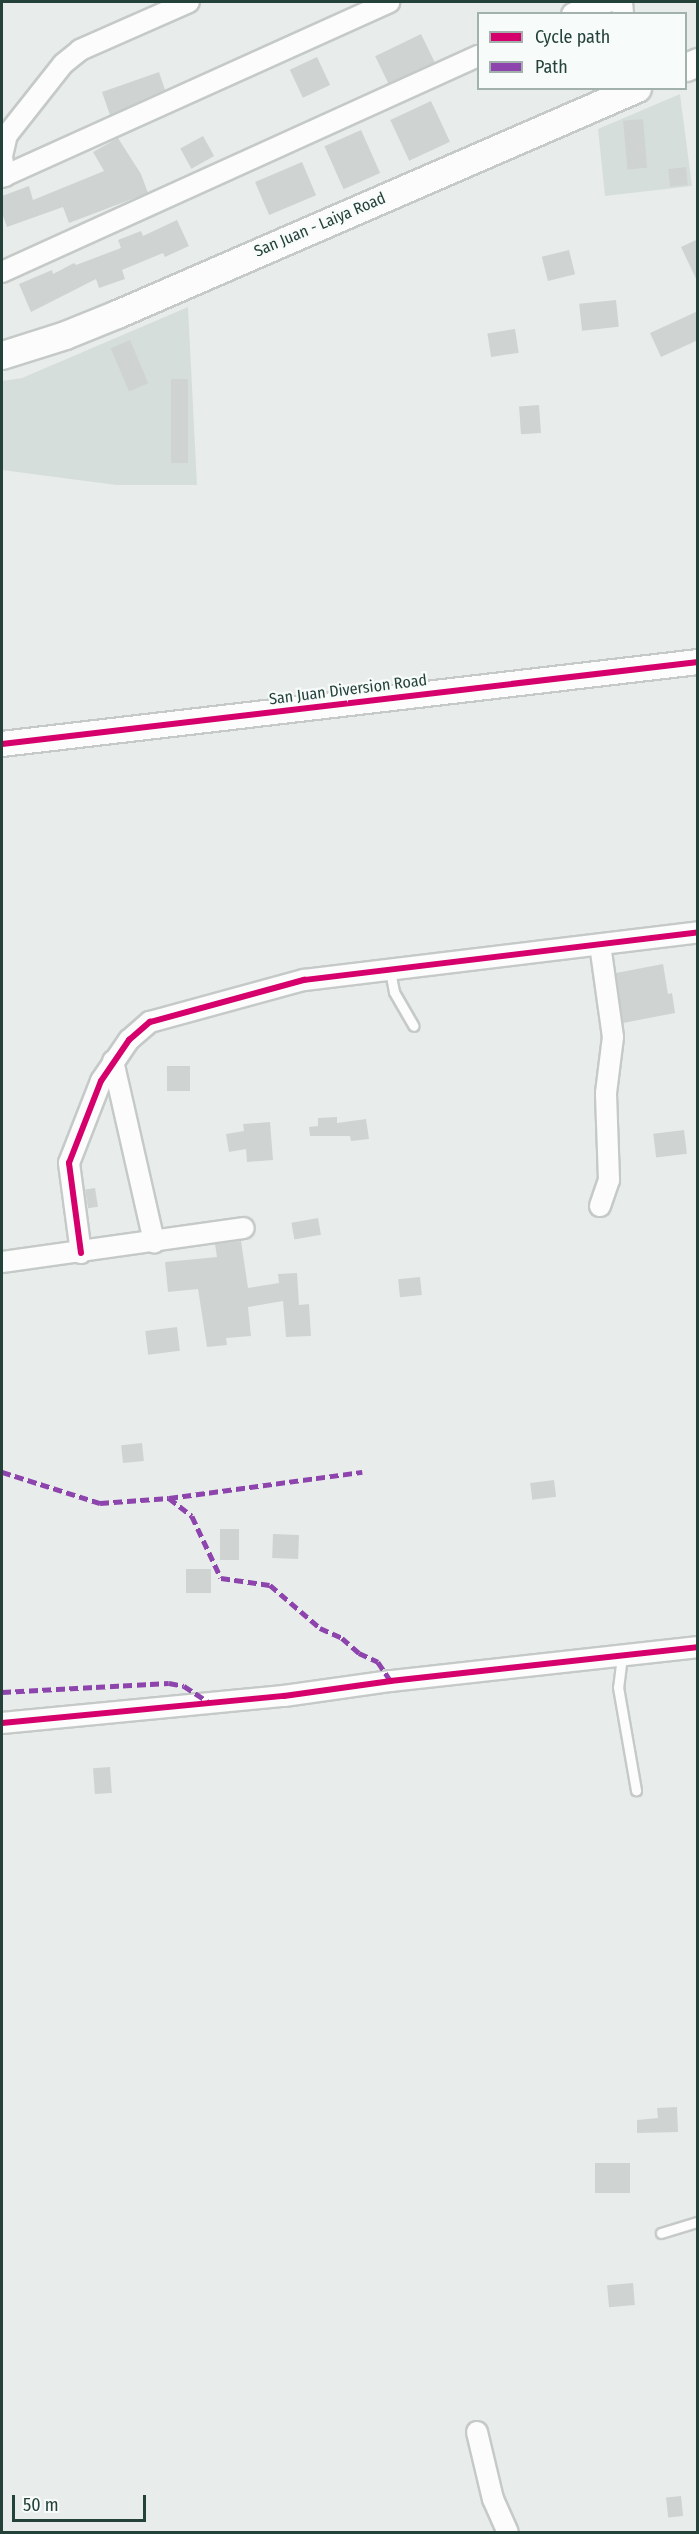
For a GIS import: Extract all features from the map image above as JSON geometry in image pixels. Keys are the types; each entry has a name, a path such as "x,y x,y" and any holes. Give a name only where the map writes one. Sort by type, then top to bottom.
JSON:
{"main road":[{"name":"San Juan - Laiya Road","path":"2,356 65,335 117,314 632,90"}],"street":[{"path":"183,3 80,50 63,64 7,135 2,156 3,176 389,2"},
{"path":"578,12 608,2"},
{"path":"2,272 477,56"},
{"name":"San Juan Diversion Road","path":"2,744 698,662"},
{"path":"81,1253 69,1163 91,1103 113,1061 129,1040 150,1022 304,980 698,932"},
{"path":"600,945 613,1037 606,1093 609,1180 600,1206"},
{"path":"113,1061 154,1242"},
{"path":"2,1262 81,1253 244,1228"},
{"path":"2,1723 284,1696 698,1647"},
{"path":"477,2432 493,2499 508,2532"}],"lane":[{"path":"390,971 394,992 414,1026"},
{"path":"622,1655 618,1687 636,1790"},
{"path":"661,2233 698,2222"}],"shaded area":[{"path":"680,94 692,186 605,196 598,129"},
{"path":"188,307 197,485 116,485 2,470 2,381 22,378"}],"building":[{"path":"421,34 435,63 389,85 375,56"},
{"path":"317,57 330,85 303,98 290,70"},
{"path":"159,72 165,90 110,115 102,92"},
{"path":"431,101 450,142 409,161 390,120"},
{"path":"643,119 647,168 627,170 623,121"},
{"path":"361,130 380,173 344,189 324,146"},
{"path":"203,136 214,156 191,169 180,149"},
{"path":"118,138 141,174 148,193 69,223 63,207 7,227 2,213 2,196 29,186 33,200 104,171 93,152"},
{"path":"302,162 316,195 269,215 255,182"},
{"path":"686,167 688,185 670,187 668,169"},
{"path":"177,220 189,246 165,257 163,253 122,270 125,279 99,288 96,279 31,312 19,284 52,270 53,274 74,263 76,265 121,248 118,240 141,231 143,236"},
{"path":"698,239 698,283 681,247"},
{"path":"569,250 575,274 548,281 542,257"},
{"path":"616,300 619,327 582,331 579,304"},
{"path":"698,311 698,340 661,357 650,333"},
{"path":"515,329 519,353 491,357 487,333"},
{"path":"130,340 148,383 129,391 111,348"},
{"path":"171,379 188,379 188,463 171,463"},
{"path":"539,405 541,433 521,434 519,406"},
{"path":"663,964 668,994 672,993 675,1013 623,1023 616,973"},
{"path":"167,1066 190,1066 190,1091 167,1091"},
{"path":"337,1117 337,1123 366,1119 369,1139 351,1141 350,1136 310,1136 309,1127 318,1126 318,1118"},
{"path":"270,1122 273,1160 247,1162 246,1149 229,1152 226,1134 244,1131 243,1124"},
{"path":"684,1130 687,1154 656,1158 653,1134"},
{"path":"95,1188 98,1207 88,1208 85,1190"},
{"path":"318,1218 321,1235 294,1239 291,1223"},
{"path":"241,1241 248,1288 279,1283 278,1274 297,1273 299,1305 309,1304 311,1336 286,1337 283,1301 248,1307 251,1336 226,1338 227,1345 207,1347 198,1289 168,1292 165,1262 217,1257 215,1244"},
{"path":"420,1277 422,1295 400,1297 398,1279"},
{"path":"177,1327 180,1351 148,1355 145,1331"},
{"path":"142,1443 144,1461 123,1463 121,1445"},
{"path":"554,1480 556,1497 532,1500 530,1483"},
{"path":"220,1529 239,1529 239,1560 220,1560"},
{"path":"273,1534 299,1535 298,1559 272,1558"},
{"path":"186,1569 211,1569 211,1593 186,1593"},
{"path":"110,1767 112,1793 95,1794 93,1768"},
{"path":"677,2107 678,2132 637,2133 637,2120 658,2118 657,2108"},
{"path":"595,2163 630,2163 630,2193 595,2193"},
{"path":"633,2283 635,2305 609,2307 607,2285"},
{"path":"681,2496 683,2516 668,2517 666,2498"}],"marked path":[{"path":"2,1472 100,1503 169,1498 362,1472"},
{"path":"169,1498 192,1516 221,1578 270,1585 320,1628 342,1638 359,1653 378,1662 391,1681"},
{"path":"2,1692 169,1683 184,1686 209,1702"}],"cycle path":[{"path":"2,744 698,662"},
{"path":"81,1253 69,1163 101,1081 129,1040 150,1022 304,980 698,932"},
{"path":"2,1723 284,1696 391,1681 698,1647"}]}
